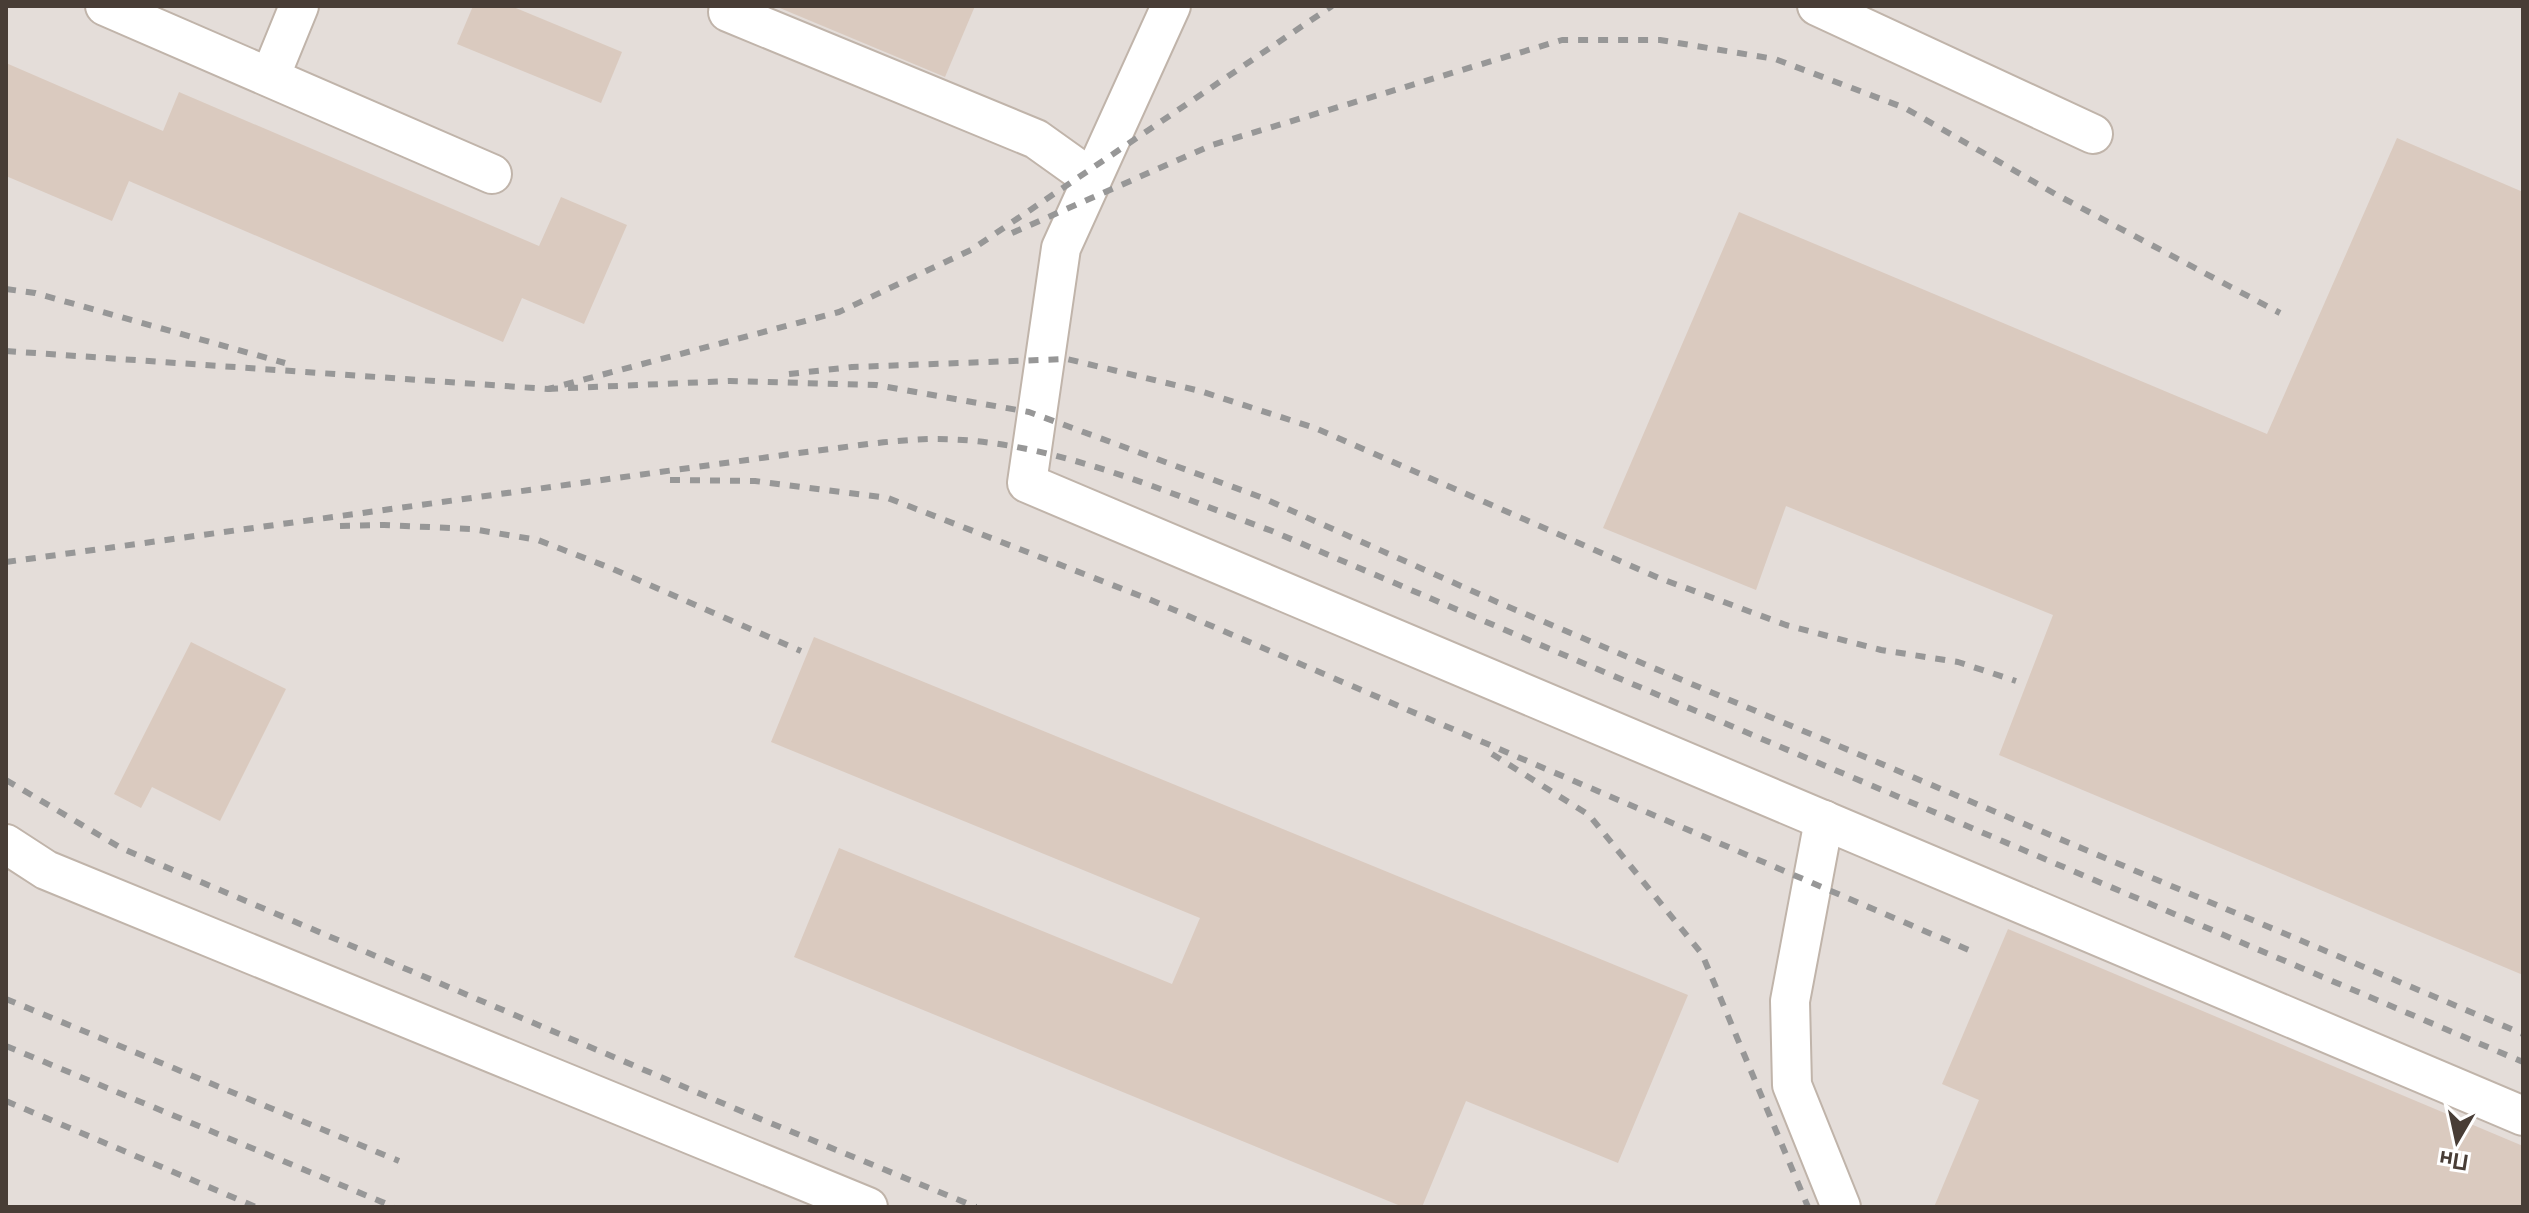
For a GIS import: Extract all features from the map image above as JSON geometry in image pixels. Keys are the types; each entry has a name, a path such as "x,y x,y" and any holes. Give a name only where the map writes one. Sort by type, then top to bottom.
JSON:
{"lane":[{"path":"105,6 492,174"},
{"path":"270,77 299,6"},
{"path":"1171,6 1061,248 1027,483 2523,1116"},
{"path":"1817,6 2093,134"},
{"path":"728,12 1036,139 1092,179"},
{"path":"1824,820 1790,1001 1792,1085 1841,1207"},
{"path":"6,844 46,870 868,1207"}],"shaded area":[{"path":"6,6 2523,6 2523,1207 6,1207"}],"building":[{"path":"473,6 511,6 622,52 601,103 457,44"},
{"path":"775,6 975,6 945,77"},
{"path":"6,63 163,131 179,92 539,246 561,197 627,225 584,324 522,298 503,342 129,181 112,221 6,176"},
{"path":"2397,138 2523,192 2523,975 1999,755 2053,615 1786,506 1756,590 1603,528 1739,212 2267,434"},
{"path":"814,637 1688,995 1618,1163 1466,1101 1422,1207 1403,1207 794,957 839,848 1172,984 1200,918 771,742"},
{"path":"191,642 286,689 220,821 152,787 141,808 114,794"},
{"path":"2008,929 2523,1146 2523,1207 1934,1207 1979,1100 1942,1084"}],"railway":[{"path":"6,351 548,389 839,312 971,250 1332,6"},
{"path":"1012,233 1212,145 1562,40 1660,40 1775,59 1905,108 2057,195 2280,313"},
{"path":"6,289 35,293 285,363"},
{"path":"789,374 852,367 1067,359 1200,391 1315,428 1659,578 1786,625 1881,650 1958,662 2016,681"},
{"path":"548,389 730,381 876,385 1029,412 1263,498 1497,602 2523,1034"},
{"path":"6,562 881,443 932,439 1019,447 1148,484 1272,531 2523,1062"},
{"path":"670,480 755,481 888,498 1151,600 1969,950"},
{"path":"340,526 472,529 538,540 613,569 801,651"},
{"path":"1492,754 1589,815 1702,954 1808,1207"},
{"path":"6,780 121,848 741,1111 976,1207"},
{"path":"6,999 399,1161"},
{"path":"6,1046 394,1207"},
{"path":"6,1101 256,1207"}]}
